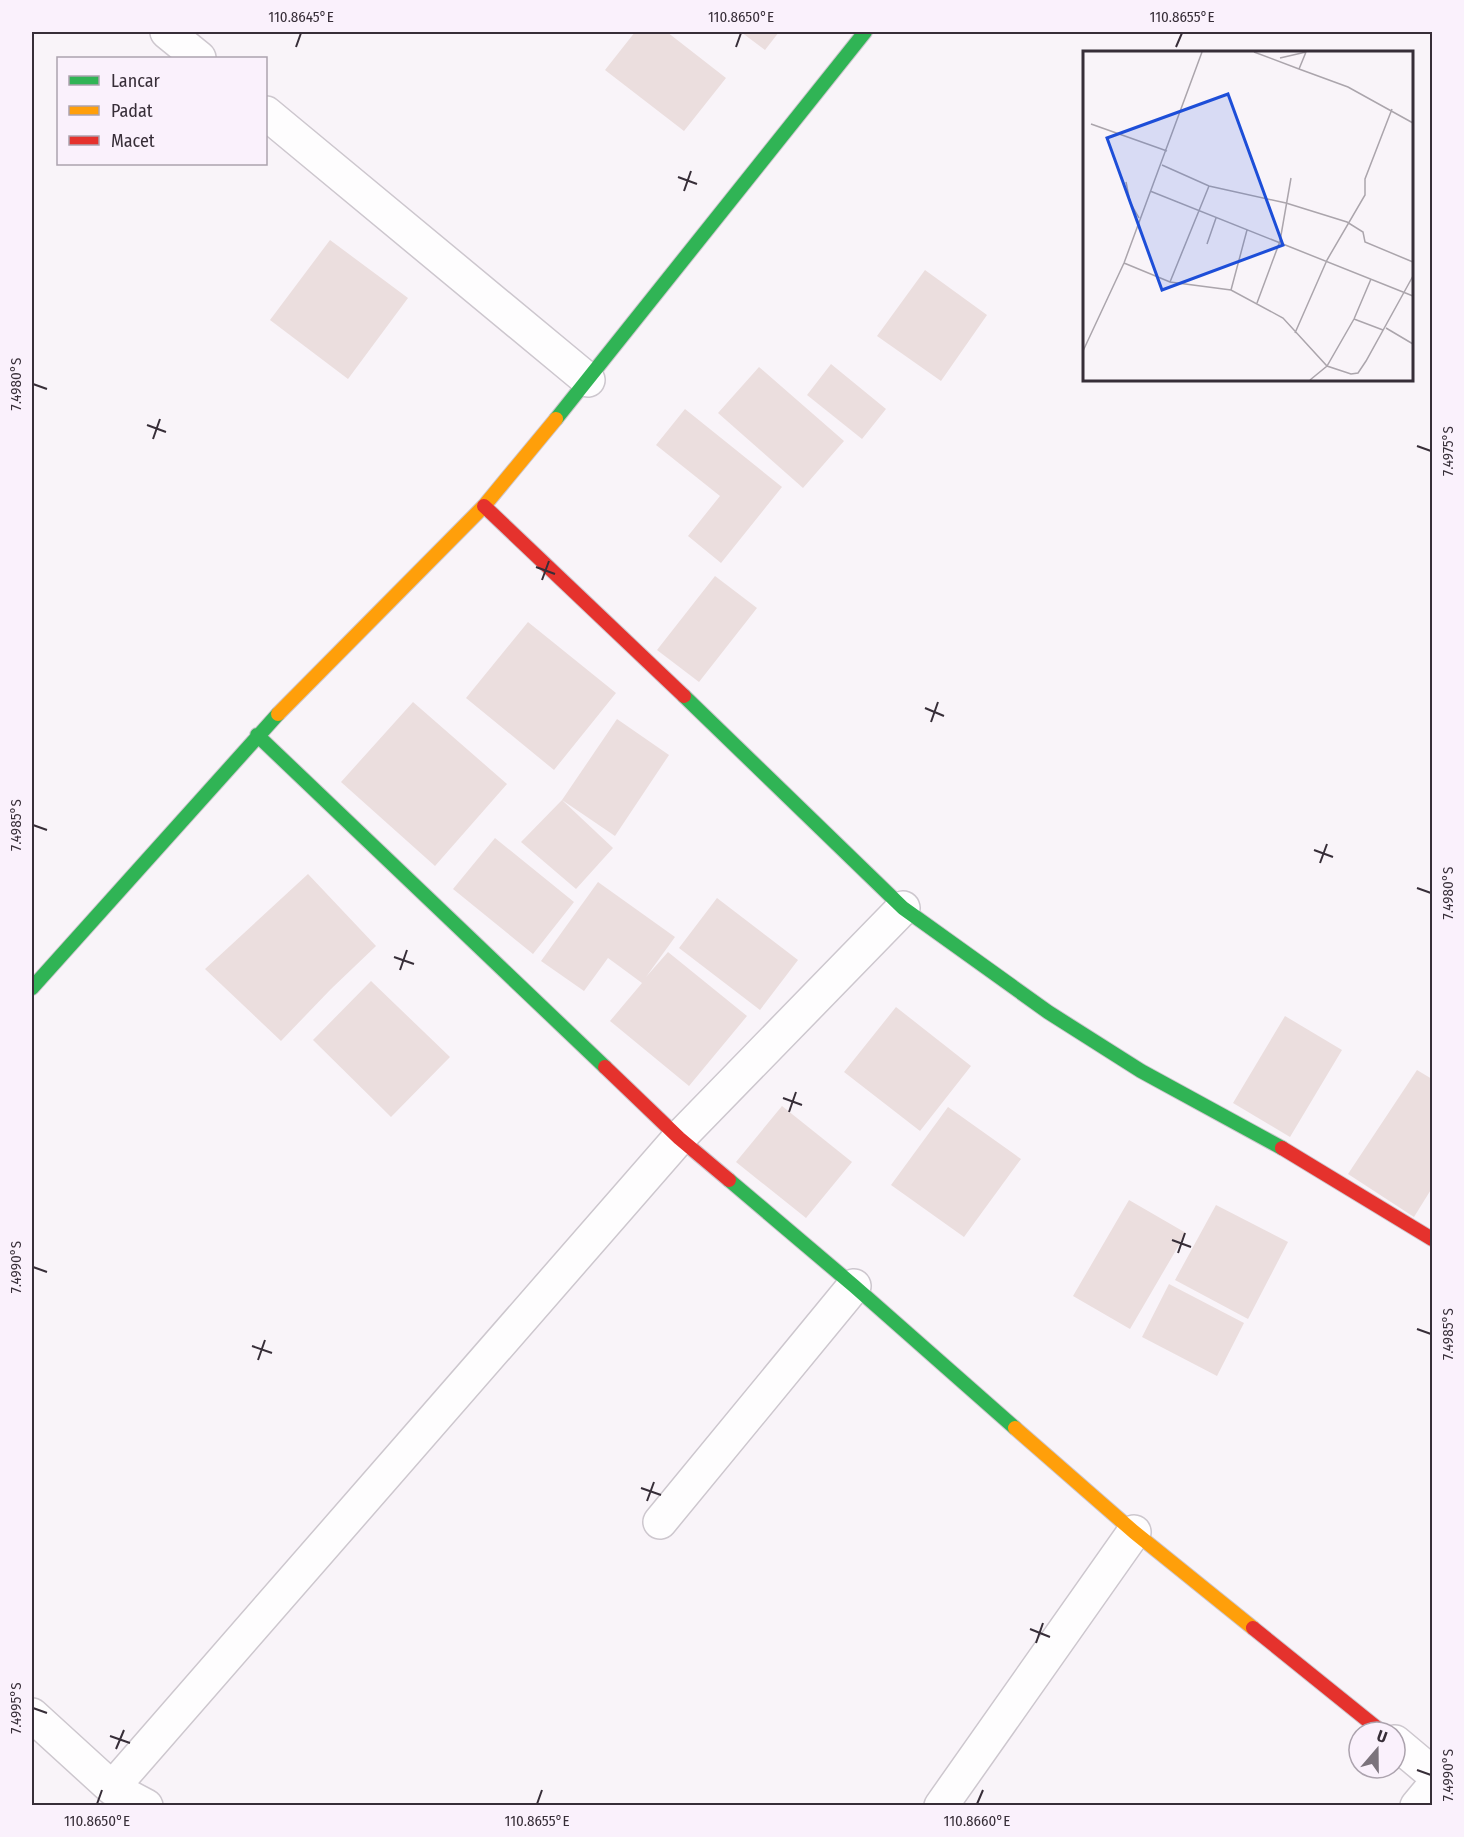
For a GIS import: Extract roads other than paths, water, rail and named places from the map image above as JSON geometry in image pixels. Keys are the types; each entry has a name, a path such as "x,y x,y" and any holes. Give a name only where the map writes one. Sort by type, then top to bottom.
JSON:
{"street":[{"path":"167,32 198,57"},
{"path":"33,978 257,735 484,506 588,380 865,32"},
{"path":"267,114 588,380"},
{"path":"484,506 806,812 903,908 1048,1012 1141,1071 1279,1146 1432,1239"},
{"path":"257,735 679,1138 854,1287 1134,1532 1367,1720"},
{"path":"112,1788 679,1138 903,908"},
{"path":"660,1522 854,1287"},
{"path":"941,1806 1134,1532"},
{"path":"32,1714 112,1788 146,1806"},
{"path":"1407,1752 1432,1773"},
{"path":"1417,1806 1432,1788"}]}
